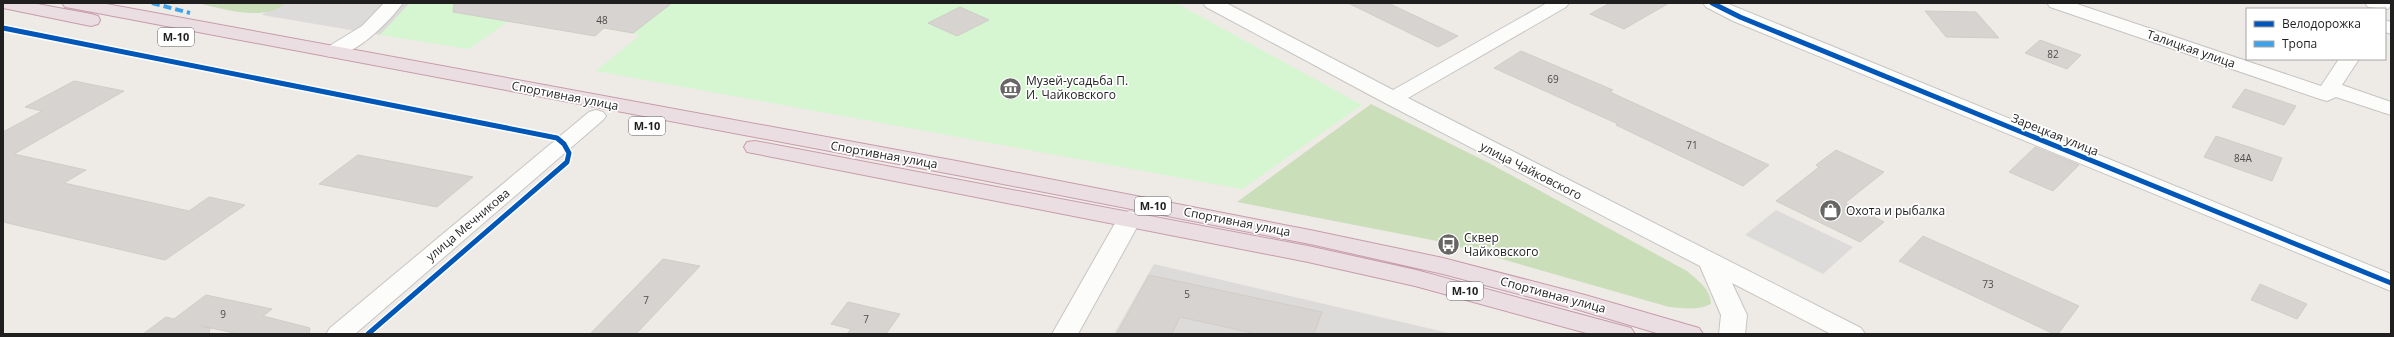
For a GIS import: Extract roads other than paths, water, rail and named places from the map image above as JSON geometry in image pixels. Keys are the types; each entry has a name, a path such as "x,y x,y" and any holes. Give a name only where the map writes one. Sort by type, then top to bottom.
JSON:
{"highway":[{"name":"Спортивная улица","path":"71,3 962,169 1310,237 1443,266 1585,303 1690,334"},
{"name":"Спортивная улица","path":"3,4 1130,218 1416,278 1622,334"}],"street":[{"path":"333,52 372,27 394,3"},
{"name":"улица Чайковского","path":"1212,3 1392,99 1711,264 1852,334"},
{"path":"1392,99 1560,3"},
{"name":"Зарецкая улица","path":"1712,3 1740,17 2391,283"},
{"name":"Талицкая улица","path":"2056,3 2327,95 2330,88"},
{"path":"2348,60 2330,88 2391,109"},
{"name":"улица Мечникова","path":"339,334 596,116"},
{"path":"1065,334 1130,218"},
{"path":"1711,264 1734,315 1732,334"}],"place":[{"name":"Музей-усадьба П. И. Чайковского","path":"1010,88"},
{"name":"Охота и рыбалка","path":"1830,211"},
{"name":"Сквер Чайковского","path":"1448,245"}]}
